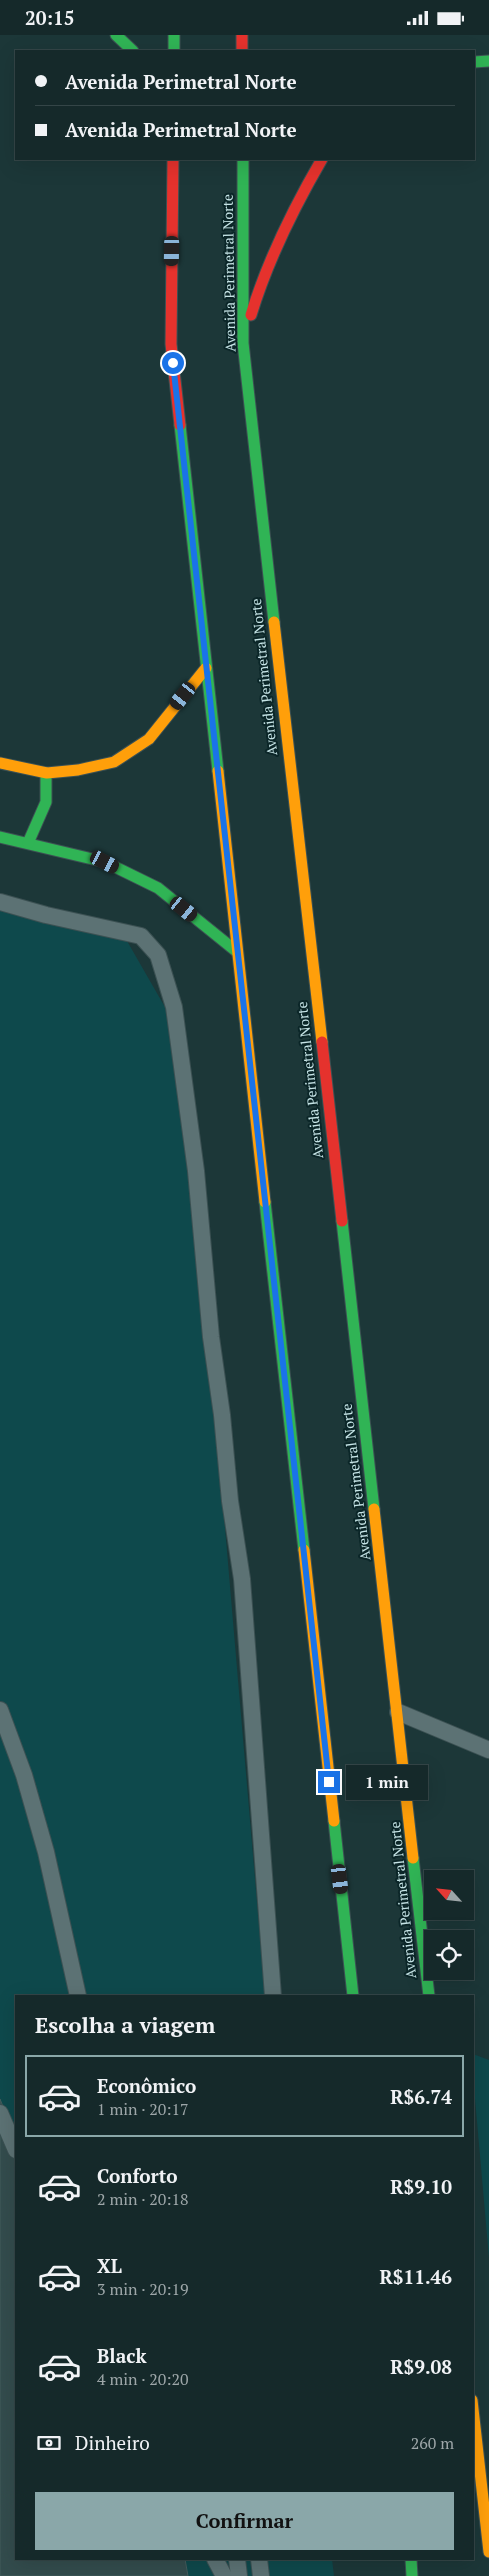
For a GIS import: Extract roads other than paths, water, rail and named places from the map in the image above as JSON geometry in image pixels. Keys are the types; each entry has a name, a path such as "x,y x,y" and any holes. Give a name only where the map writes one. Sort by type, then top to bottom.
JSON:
{"main road":[{"path":"116,35 132,50"},
{"path":"174,35 174,50"},
{"path":"242,35 242,50"},
{"path":"475,62 489,61"},
{"path":"173,160 171,344 236,951 353,1995"},
{"name":"Avenida Perimetral Norte","path":"243,160 243,343 398,1712 428,1995"},
{"path":"243,343 258,288 285,222 321,160"},
{"path":"0,763 46,773 78,770 114,762 148,739 206,667"},
{"path":"28,843 44,813 49,793 46,773"},
{"path":"0,837 105,862 158,888 236,951"},
{"path":"474,2418 489,2551"},
{"path":"411,2560 412,2576"}],"lane":[{"path":"0,902 140,937 158,955 174,1007 196,1171 211,1337 222,1415 230,1501 242,1579 274,1995"},
{"path":"0,1710 24,1775 46,1852 78,1995"},
{"path":"398,1712 489,1750"},
{"path":"0,2113 15,2149"},
{"path":"216,2560 224,2576"},
{"path":"237,2560 239,2576"},
{"path":"259,2560 261,2576"}]}
